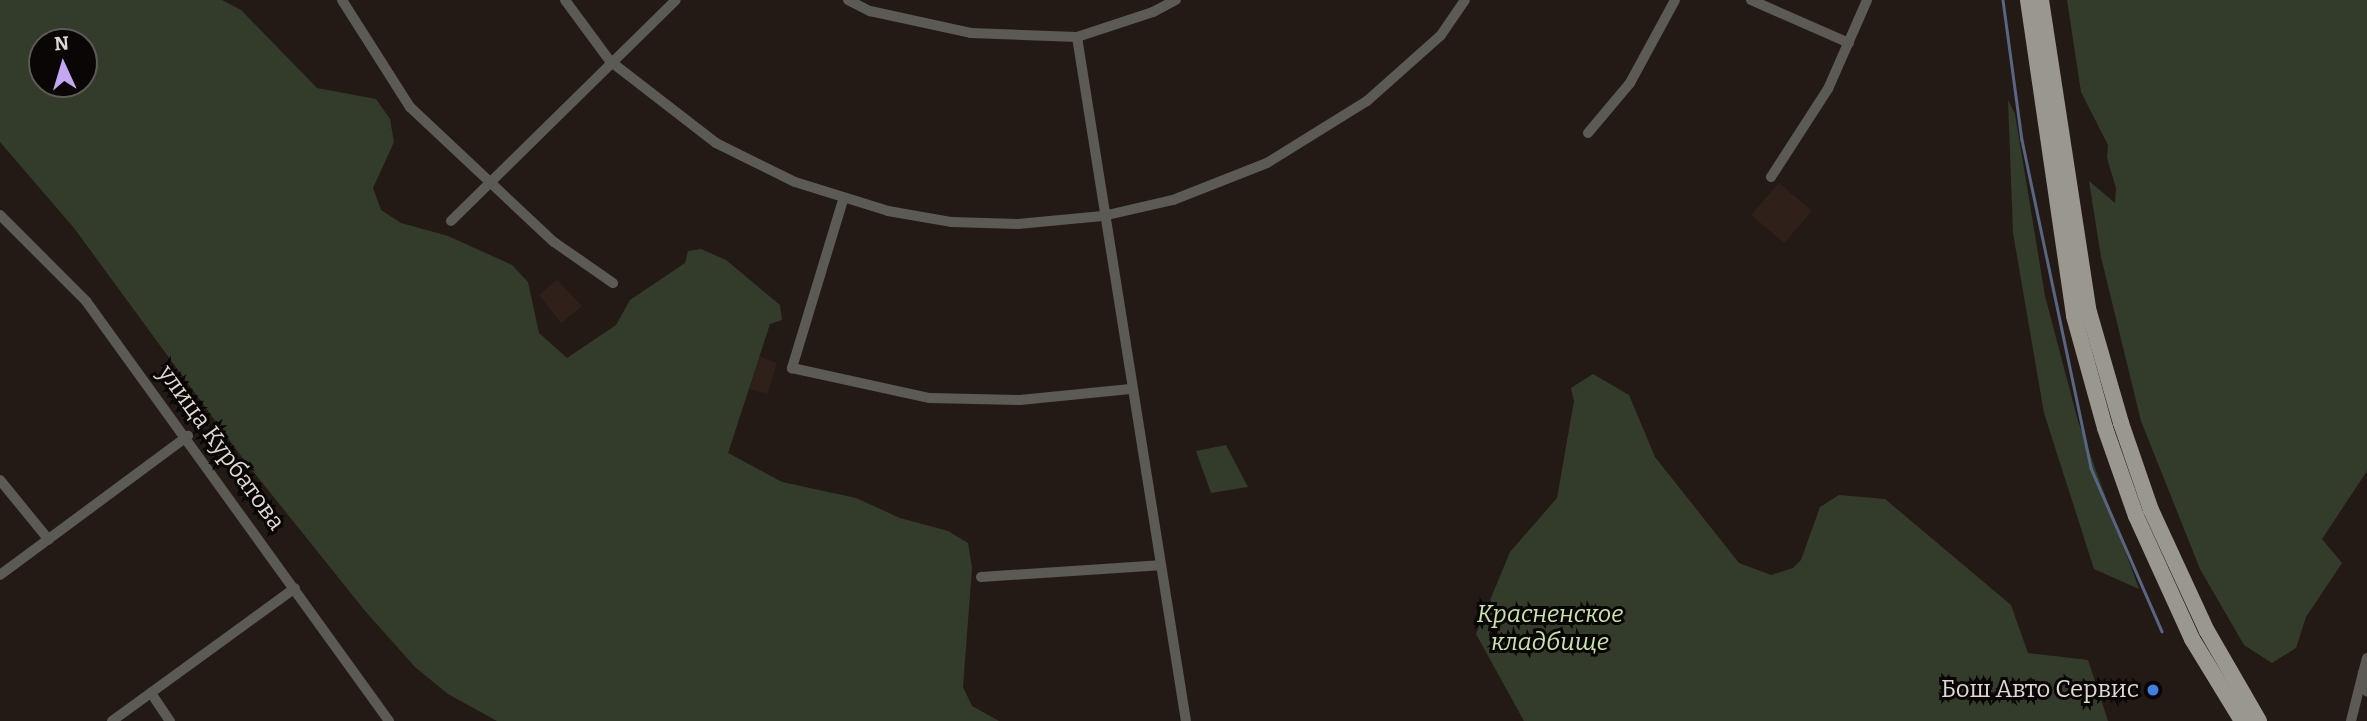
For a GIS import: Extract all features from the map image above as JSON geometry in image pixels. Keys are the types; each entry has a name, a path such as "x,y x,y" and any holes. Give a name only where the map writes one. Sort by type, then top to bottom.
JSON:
{"main road":[{"path":"2028,0 2074,316 2105,428 2136,516 2192,639 2242,721"},
{"path":"2041,0 2090,312 2121,423 2151,510 2207,631 2259,721"}],"street":[{"path":"342,0 410,107 487,183 554,242 613,283"},
{"path":"565,0 610,61 716,143 844,200 952,222 1018,224 1103,216 1173,200 1267,163 1367,102 1441,35 1465,0"},
{"path":"452,221 610,61 676,0"},
{"path":"848,0 870,11 971,33 1077,37 1153,12 1176,0"},
{"path":"1588,133 1630,83 1675,0"},
{"path":"1751,0 1849,43"},
{"path":"1771,177 1828,89 1867,0"},
{"path":"1077,37 1130,389 1186,721"},
{"path":"844,200 792,368 930,398 1020,400 1130,389"},
{"name":"улица Курбатова","path":"0,215 86,301 188,436 389,721"},
{"path":"0,575 188,436"},
{"path":"0,480 49,540"},
{"path":"981,577 1160,565"},
{"path":"112,721 295,588"},
{"path":"2351,721 2367,658"},
{"path":"2363,673 2367,692"},
{"path":"151,693 170,721"}],"shaded area":[{"path":"1779,183 1812,211 1784,243 1751,215"},
{"path":"557,280 582,306 561,323 539,295"},
{"path":"757,356 777,363 767,394 747,388"}],"green space":[{"path":"0,0 222,0 241,10 317,88 376,99 390,119 394,142 373,188 381,210 401,223 448,236 512,265 528,282 539,333 567,358 616,325 630,300 685,263 688,251 701,249 726,260 780,305 782,320 770,324 728,453 782,482 856,498 900,518 948,531 968,543 972,568 963,687 972,706 999,721 497,721 448,694 415,667 366,612 244,460 74,228 0,142"},
{"path":"2067,0 2367,0 2367,471 2322,539 2342,563 2306,617 2296,648 2272,663 2244,645 2200,569 2141,421 2101,257 2089,181 2115,203 2116,188 2107,158 2108,145 2081,92"},
{"path":"2008,100 2015,114 2045,296 2078,421 2139,589 2094,569 2044,413 2013,233"},
{"name":"Красненское кладбище","path":"1593,374 1629,395 1655,457 1739,563 1771,575 1793,568 1801,560 1820,507 1839,495 1885,499 2011,605 2028,653 2088,660 2108,721 1524,721 1476,634 1510,552 1557,498 1574,401 1571,388"},
{"path":"1226,445 1248,487 1211,493 1196,451"}],"waterway":[{"path":"2003,0 2022,140 2091,468 2162,631"}],"place":[{"name":"Бош Авто Сервис","path":"2153,690"}]}
